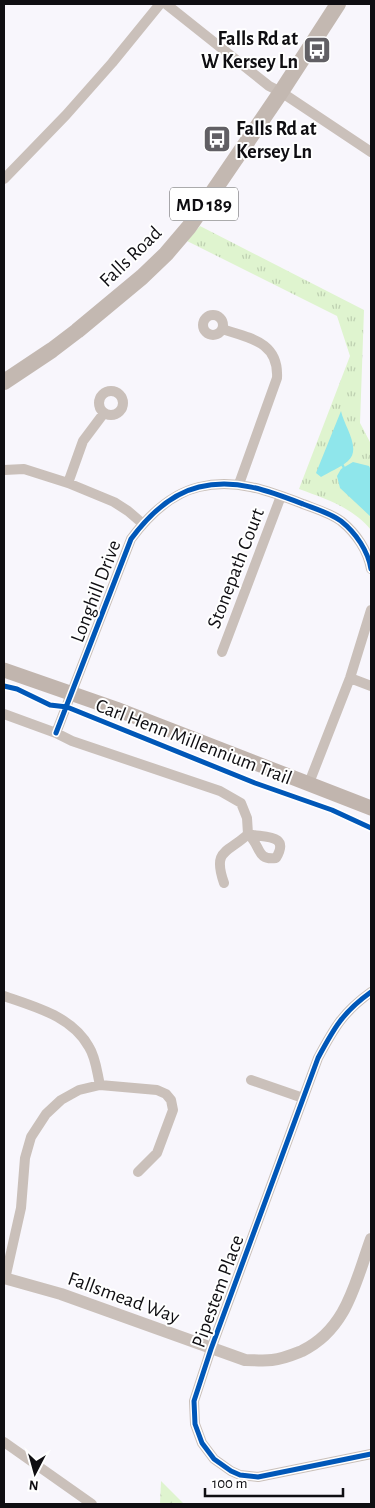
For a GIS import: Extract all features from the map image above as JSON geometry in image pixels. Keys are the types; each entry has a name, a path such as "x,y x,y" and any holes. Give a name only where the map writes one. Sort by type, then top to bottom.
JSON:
{"main road":[{"name":"Falls Road","path":"4,382 52,350 112,303 166,254 189,226 281,92 338,4"},
{"name":"Falls Road","path":"4,375 52,350"},
{"path":"4,670 116,709 371,808"},
{"path":"4,674 21,677"}],"street":[{"path":"4,178 66,115 160,4"},
{"path":"166,4 269,86 371,152"},
{"path":"222,329 260,342 270,351 275,359 277,368 277,378 239,484"},
{"path":"68,483 83,441 104,413"},
{"path":"4,470 24,469 68,483 114,502 142,523"},
{"name":"Longhill Drive","path":"56,733 131,539 142,523 163,504 174,497 198,487 239,484 326,512 342,522 358,539 370,559 371,569"},
{"name":"Stonepath Court","path":"222,652 281,496"},
{"path":"309,783 350,678 371,610"},
{"path":"350,678 371,686"},
{"path":"4,714 56,733 72,741 220,791 241,803 247,818 248,834 222,854 220,872 224,883"},
{"name":"Pipestem Place","path":"371,992 354,1004 333,1030 318,1058 194,1400 195,1424 202,1443 214,1459 240,1475 258,1477 371,1454"},
{"path":"4,996 56,1015 74,1028 89,1047 100,1085"},
{"path":"252,1080 304,1098"},
{"path":"5,1278 21,1208 25,1158 31,1137 46,1114 61,1100 79,1090 100,1085 157,1090 166,1094 171,1100 173,1110 157,1153 138,1172"},
{"name":"Fallsmead Way","path":"5,1278 61,1294 245,1360 272,1360 288,1357 314,1344 326,1335 338,1321 346,1306 371,1239"},
{"path":"4,1442 92,1504"}],"green space":[{"path":"200,226 364,310 360,423 371,444 371,530 356,515 329,500 299,489 350,356 337,316 187,241"},
{"path":"161,1481 184,1504 160,1504"}],"water":[{"path":"341,411 353,444 352,456 338,468 321,477 316,473"},
{"path":"353,462 369,466 371,470 371,517 340,488 337,476 341,469"}],"waterway":[{"path":"342,464 344,468"}],"cycle path":[{"path":"56,733 131,539 160,507 188,490 226,484 252,487 328,513 352,531 361,543 371,569"},
{"name":"Carl Henn Millennium Trail","path":"4,686 17,689 50,705 67,707 255,783 332,810 371,828"},
{"path":"371,992 361,999 340,1021 318,1058 211,1349 194,1401 195,1424 202,1443 214,1459 240,1475 258,1477 371,1454"}],"place":[{"name":"Falls Rd at W Kersey Ln","path":"317,50"},
{"name":"Falls Rd at Kersey Ln","path":"217,139"}]}
